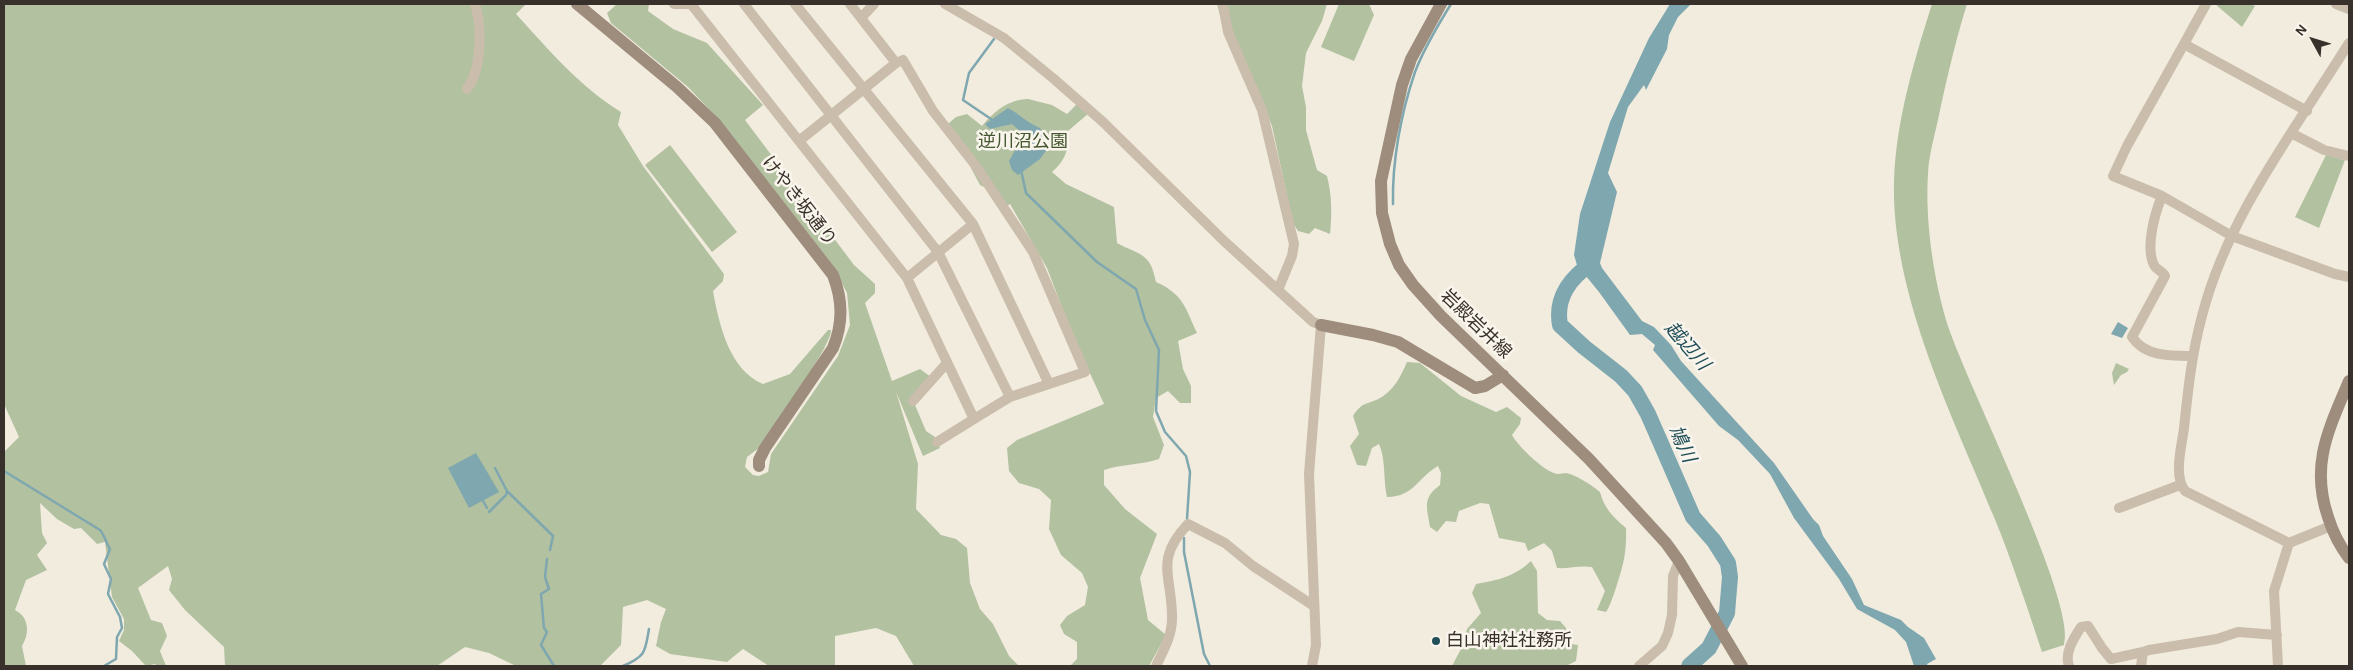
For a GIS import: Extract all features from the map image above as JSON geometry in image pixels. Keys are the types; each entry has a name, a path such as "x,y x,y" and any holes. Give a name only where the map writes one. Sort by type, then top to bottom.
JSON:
{"street":[{"path":"467,89 473,81 479,48 480,31 475,4"},
{"name":"けやき坂通り","path":"577,4 677,87 715,123 833,275 840,292 840,332 833,348 765,448 759,460 759,466"},
{"path":"674,4 691,4 907,278 946,364 974,419"},
{"path":"744,4 938,252 1010,397"},
{"path":"795,4 973,224 1049,384"},
{"path":"850,4 896,63"},
{"path":"861,18 874,4"},
{"path":"945,4 1004,38 1054,78 1104,122 1224,241 1313,322 1398,342 1475,388 1485,386 1503,375"},
{"path":"1223,4 1228,32 1262,110 1294,244 1292,256 1278,290"},
{"name":"岩殿岩井線","path":"1441,4 1415,51 1402,86 1381,181 1382,213 1390,244 1399,265 1413,286 1440,316 1589,459 1680,561 1742,666"},
{"path":"2206,4 2154,95 2113,174 2162,196 2232,236 2335,274 2349,277"},
{"path":"2336,4 2349,9"},
{"path":"2180,485 2192,356 2205,305 2232,236 2291,133 2307,111 2349,43"},
{"path":"2184,44 2307,111"},
{"path":"799,142 896,63 903,60 933,111 976,166 1033,252 1085,372 1010,397 937,442"},
{"path":"2291,133 2324,150 2349,156"},
{"path":"2162,196 2154,218 2151,241 2154,265 2165,276 2132,337 2152,352 2163,355 2192,356"},
{"path":"907,278 973,224"},
{"path":"1312,666 1316,645 1309,474 1321,325"},
{"path":"913,402 946,364"},
{"path":"2349,381 2323,448 2320,486 2331,526 2339,545 2349,558"},
{"path":"2119,508 2180,485"},
{"path":"2180,485 2192,495 2289,543 2331,526"},
{"path":"1156,666 1169,639 1172,626 1166,573 1167,559 1177,536 1188,524 1225,543 1253,566 1314,606"},
{"path":"2278,666 2274,591 2289,543"},
{"path":"1639,666 1662,646 1668,633 1672,615 1673,576 1680,561"},
{"path":"2069,666 2067,660 2071,642 2081,627 2088,626 2102,648 2112,659 2217,639 2238,632 2277,635"},
{"path":"2141,666 2143,652"}],"green space":[{"path":"4,4 526,4 516,14 578,79 621,112 618,125 643,166 724,274 723,281 713,291 722,331 734,357 742,368 751,377 763,384 790,374 828,330 831,330 829,339 800,388 759,448 747,457 745,467 753,475 759,476 768,472 771,454 838,356 850,325 847,293 832,264 722,123 688,87 611,23 607,13 617,4 649,4 648,11 673,29 707,43 763,105 745,120 854,265 875,284 875,293 865,303 892,381 920,369 931,377 912,398 926,431 935,437 940,448 923,456 896,392 918,464 916,509 941,535 956,539 967,548 970,583 980,609 993,624 1009,656 1019,666 914,666 896,636 876,628 835,636 835,666 769,666 743,649 727,662 670,654 656,646 666,609 647,600 623,607 621,645 600,666 516,666 489,653 465,647 437,666 225,666 224,647 185,610 169,590 172,579 168,566 138,588 151,620 162,623 167,636 160,651 166,666 157,666 155,664 146,666 119,641 124,630 124,619 112,597 105,542 97,544 81,528 74,529 57,519 40,503 42,533 47,543 37,555 47,570 26,580 15,610 23,617 27,626 25,641 22,646 26,666 4,666 4,452 19,437 4,404"},
{"path":"1217,4 1327,4 1322,21 1306,53 1302,86 1306,107 1306,130 1317,170 1327,176 1329,183 1331,205 1330,234 1315,228 1309,234 1298,231 1293,223 1272,126 1244,58 1226,39"},
{"path":"1339,4 1369,4 1374,15 1354,61 1321,47"},
{"path":"1932,4 1967,4 1949,70 1929,165 1927,191 1929,228 1937,284 1946,320 1957,349 2038,540 2054,585 2064,622 2064,645 2042,652 2001,534 1927,353 1913,310 1902,266 1896,223 1895,159 1907,91"},
{"path":"2215,4 2250,4 2255,6 2242,27"},
{"name":"逆川沼公園","path":"1028,99 1052,105 1067,114 1077,104 1089,113 1068,131 1066,154 1061,163 1052,172 1066,184 1114,207 1117,243 1138,253 1147,260 1154,272 1156,282 1172,291 1182,302 1197,333 1178,341 1183,369 1191,386 1191,403 1180,403 1168,391 1156,398 1153,417 1164,445 1159,459 1104,470 1104,485 1125,509 1157,534 1140,578 1148,620 1166,635 1149,666 1070,666 1077,659 1077,642 1064,634 1060,625 1067,616 1085,605 1088,587 1082,573 1061,555 1049,529 1051,500 1039,489 1019,483 1009,471 1007,448 1017,440 1104,404 1073,336 1047,268 1010,204 1007,206 999,194 980,185 948,124 956,117 967,114 982,126 1002,107"},
{"path":"670,145 737,232 712,252 645,165"},
{"path":"2326,155 2345,160 2319,228 2295,217"},
{"path":"1407,362 1420,363 1461,396 1496,412 1507,407 1521,418 1520,424 1512,435 1531,457 1549,471 1556,474 1566,473 1575,476 1600,492 1610,512 1626,528 1626,547 1623,562 1614,594 1606,612 1597,610 1605,591 1592,567 1557,568 1552,551 1544,543 1528,551 1525,543 1499,538 1489,504 1480,503 1459,511 1456,522 1446,521 1437,532 1430,527 1427,503 1430,494 1440,485 1441,473 1438,466 1404,494 1387,497 1383,456 1379,444 1372,448 1366,466 1357,465 1350,446 1359,434 1353,416 1360,407 1382,397 1391,390"},
{"path":"2116,363 2129,369 2121,375 2114,385 2112,373"},
{"path":"1531,561 1537,571 1538,613 1547,620 1560,621 1566,628 1565,643 1578,645 1576,661 1566,666 1452,666 1462,647 1467,629 1481,613 1472,593 1476,584 1505,577 1518,571"}],"water":[{"path":"1670,4 1691,4 1678,17 1669,35 1667,49 1646,90 1644,85 1628,107 1608,173 1617,192 1600,263 1642,321 1654,327 1671,345 1681,361 1774,463 1819,525 1823,536 1852,579 1864,605 1901,620 1924,638 1936,659 1927,664 1928,666 1914,666 1906,642 1895,630 1857,609 1839,579 1794,518 1770,474 1738,440 1719,426 1653,350 1655,345 1642,334 1630,335 1577,265 1574,255 1580,214 1610,122 1649,38"},
{"path":"1008,108 1040,128 1048,148 1040,159 1018,175 1012,170 1009,161 1017,147 1021,132 1012,124 990,129 985,124"},
{"path":"2118,322 2128,328 2122,338 2111,334"},
{"path":"476,453 499,492 469,508 448,468"}],"waterway":[{"path":"1393,204 1396,154 1410,88 1423,54 1451,4"},
{"path":"991,119 963,100 969,73 994,39"},
{"path":"1021,170 1026,193 1097,262 1136,289 1145,320 1159,350 1156,411 1165,432 1186,456 1190,472 1187,519"},
{"name":"鳩川","path":"1592,263 1577,275 1566,289 1560,306 1560,325 1621,376 1635,391 1648,414 1693,517 1714,541 1728,563 1730,577 1727,613 1709,648 1689,666"},
{"path":"495,468 507,491 553,536 550,550"},
{"path":"4,471 100,530 103,535 110,549 104,564 111,579 108,594 120,617 122,628 117,637 116,659 104,666"},
{"path":"489,512 506,495 507,491"},
{"path":"483,501 487,508"},
{"path":"1184,538 1184,552 1204,654 1210,666"},
{"path":"547,559 545,577 549,589 541,594 544,628 547,632 541,645 554,666"},
{"path":"623,666 636,659 643,652 649,629"}],"place":[{"name":"白山神社社務所","path":"1436,641"}],"water label":[{"name":"越辺川","path":"1687,346"}]}
